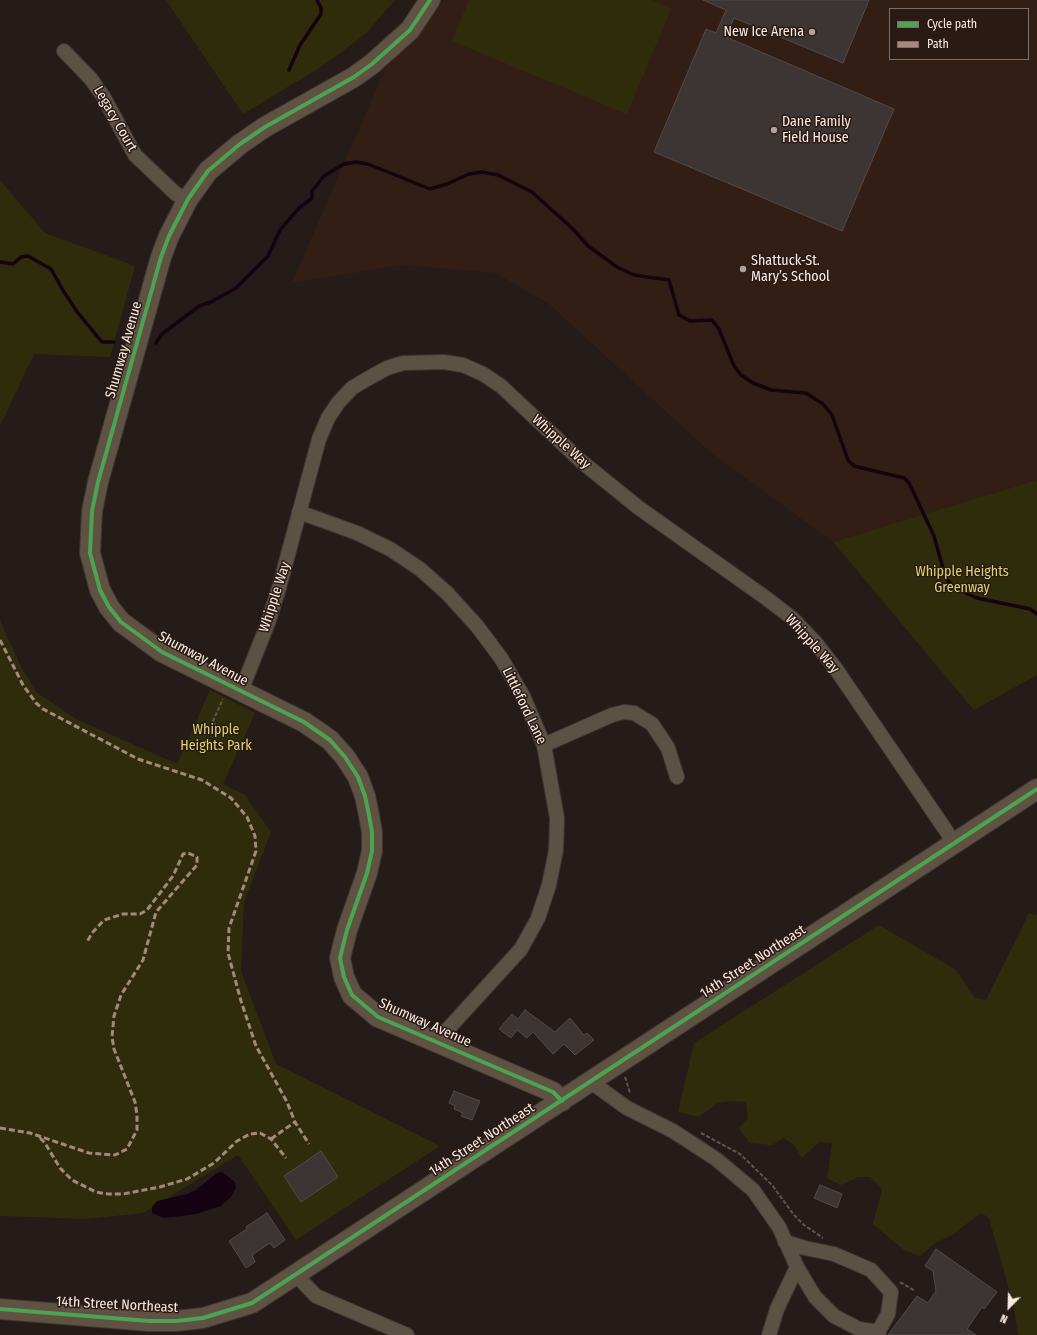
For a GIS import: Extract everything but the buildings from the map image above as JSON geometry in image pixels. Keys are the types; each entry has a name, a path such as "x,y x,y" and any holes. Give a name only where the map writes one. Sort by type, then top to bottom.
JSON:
{"street":[{"name":"Shumway Avenue","path":"430,0 410,30 372,64 354,77 265,127 240,144 208,171 188,199 168,236 161,257 100,476 92,511 90,553 100,590 109,607 121,622 162,652 304,722 330,740 345,757 358,778 365,796 369,815 372,832 372,851 367,873 340,958 344,977 352,995 378,1017 553,1092 562,1101"},
{"name":"Legacy Court","path":"64,51 91,79 103,96 135,155 176,194 188,199"},
{"name":"Whipple Way","path":"241,691 268,623 319,439 328,418 338,403 352,388 387,368 403,363 444,362 463,365 483,374 501,386 582,462 640,508 742,580 792,618 815,642 836,668 947,832 953,844"},
{"name":"Littleford Lane","path":"299,512 357,533 390,549 420,569 447,593 477,626 501,658 523,696 544,744 557,818 556,850 549,884 538,918 521,949 437,1041"},
{"path":"544,744 612,715 624,712 634,713 652,724 668,748 677,777"},
{"name":"14th Street Northeast","path":"0,1309 149,1321 203,1318 252,1303 592,1082 1037,789"},
{"path":"592,1082 627,1108 673,1130 716,1159 753,1190 779,1227 797,1267 815,1297 834,1316 859,1329 879,1333 888,1314 891,1292 872,1270 834,1254 805,1248 786,1242"},
{"path":"769,1335 777,1310 797,1267"},
{"path":"296,1275 316,1296 406,1335"}],"shaded area":[{"name":"Shattuck-St. Mary’s School","path":"444,0 1037,0 1037,480 833,542 709,451 549,304 496,273 402,265 292,283 386,67 417,37"},
{"path":"222,1172 235,1182 236,1187 231,1197 221,1206 196,1214 174,1217 163,1218 152,1213 152,1207 157,1201 187,1194 196,1190 217,1173"}],"green space":[{"path":"166,0 395,0 367,32 342,52 316,70 243,114"},
{"path":"469,0 650,0 671,9 627,114 452,41"},
{"path":"0,180 45,233 135,266 110,357 34,354 0,426"},
{"name":"Whipple Heights Greenway","path":"1037,480 1037,675 974,710 833,542"},
{"name":"Whipple Heights Park","path":"0,620 21,667 36,692 76,719 177,764 210,690 255,713 223,784 245,795 271,832 244,902 241,971 276,1064 440,1146 296,1240 238,1155 143,1213 87,1219 0,1216"},
{"path":"1029,913 1037,915 1037,1335 1018,1335 1014,1307 989,1218 981,1213 953,1234 934,1244 920,1256 904,1250 873,1224 882,1189 870,1177 858,1177 841,1185 827,1178 832,1143 819,1142 802,1158 793,1144 784,1138 772,1145 750,1143 739,1128 748,1118 746,1102 730,1101 717,1103 698,1117 678,1112 694,1043 879,925 956,970 974,997 986,1000"}],"waterway":[{"path":"289,70 300,45 321,14 321,8 317,0"},
{"path":"156,343 162,334 199,306 211,302 236,288 268,256 280,230 299,208 312,198 312,191 324,176 344,164 356,162 368,164 430,189 447,184 469,174 482,172 498,175 532,192 573,229 588,246 617,267 634,275 669,280 679,315 690,321 712,320 719,329 734,366 741,375 753,383 771,390 806,393 823,404 832,415 848,460 854,466 904,478 909,483 934,536 946,579 955,588 977,598 1030,609 1037,614"},
{"path":"0,262 13,264 21,257 28,256 51,269 78,313 102,342 114,342"}],"marked path":[{"path":"0,640 23,685 36,703 43,709 138,759 202,780 231,798 247,817 255,836 256,851 229,928 228,953 241,1001 256,1046 287,1102 295,1122 309,1144"},
{"path":"0,1128 30,1133 89,1153 115,1155 127,1149 137,1130 137,1115 135,1102 114,1049 112,1037 114,1016 121,995 143,960 156,912 197,865 197,857 188,853 183,854 173,876 147,910 140,914 123,914 104,920 92,933 87,942"},
{"path":"271,1139 295,1122"},
{"path":"40,1138 45,1143 60,1168 72,1180 96,1192 108,1194 123,1194 160,1187 187,1179 214,1163 237,1141 250,1134 260,1133 271,1139 286,1158"}],"cycle path":[{"path":"430,0 410,30 372,64 354,77 265,127 240,144 208,171 188,199 169,236 161,257 98,482 92,511 90,553 100,590 109,607 121,622 162,652 304,722 330,740 345,757 358,777 365,796 369,815 372,832 372,851 367,873 347,930 340,958 344,977 352,995 378,1017 553,1092 562,1101"},
{"path":"0,1309 149,1321 176,1321 203,1318 252,1303 1037,789"}],"place":[{"name":"New Ice Arena","path":"812,32"},
{"name":"Dane Family Field House","path":"774,130"},
{"name":"Shattuck-St. Mary’s School","path":"743,269"}]}
